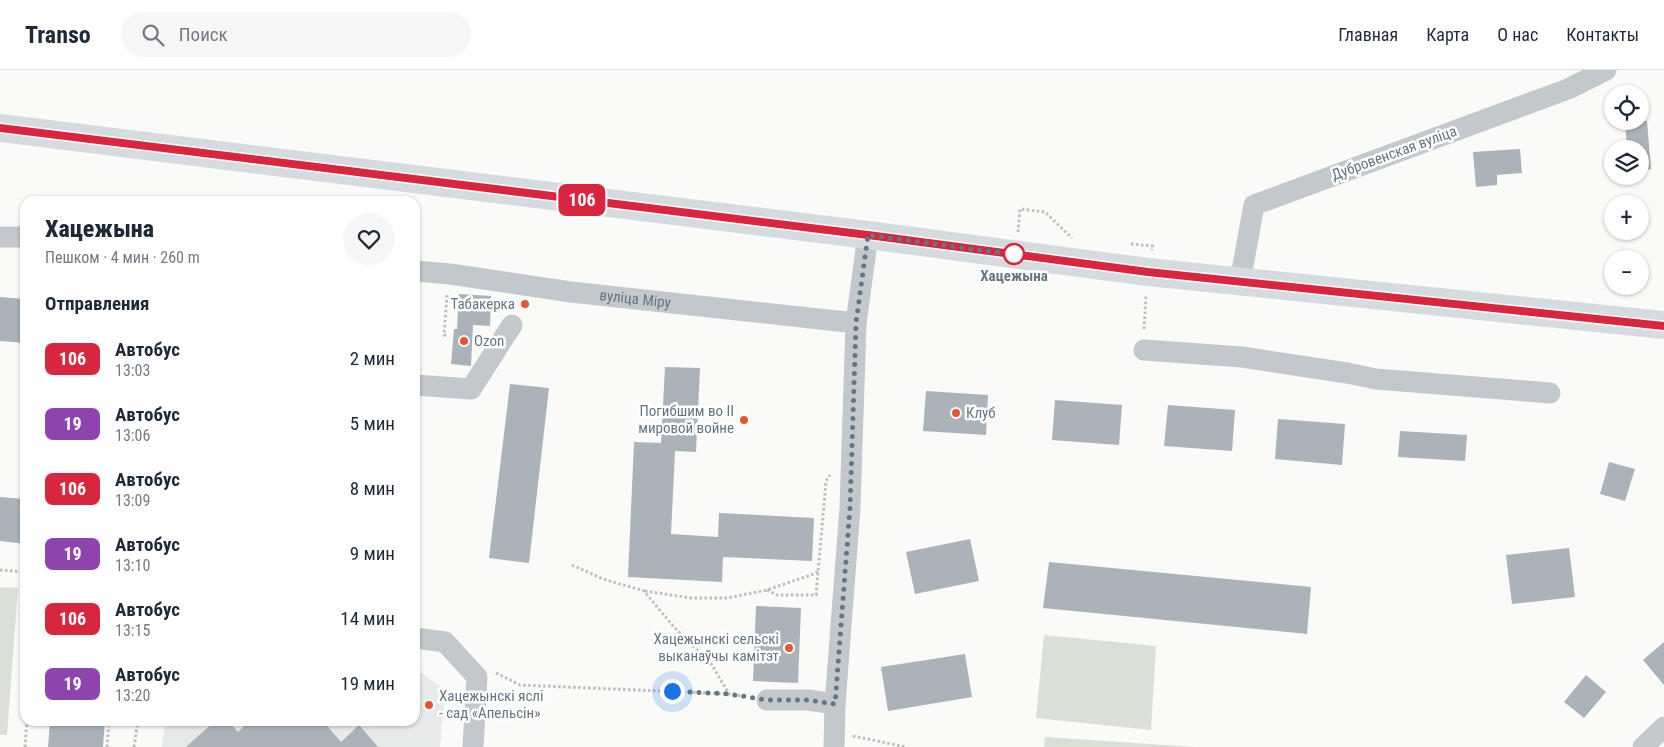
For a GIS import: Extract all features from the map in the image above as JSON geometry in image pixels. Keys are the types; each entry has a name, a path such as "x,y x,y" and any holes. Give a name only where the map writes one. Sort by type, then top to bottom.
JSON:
{"main road":[{"path":"0,128 868,235 1148,272 1664,326"}],"street":[{"name":"Дубровенская вуліца","path":"1240,282 1254,205 1568,89 1606,70"},
{"path":"834,740 850,508 856,323 868,235"},
{"path":"0,237 20,237"},
{"name":"вуліца Міру","path":"420,271 450,274 571,292 856,323"},
{"path":"420,385 471,389 512,325"},
{"path":"1144,350 1242,357 1376,379 1550,393"},
{"path":"420,639 445,642 477,677 472,747"},
{"path":"767,700 808,700 835,704"},
{"path":"1643,747 1664,726"}],"path":[{"path":"448,294 444,334 448,334"},
{"path":"767,590 777,595 816,595 826,481"},
{"path":"572,566 603,579 644,591 691,598 727,598 767,590 811,575 819,570"},
{"path":"0,570 20,572"},
{"path":"644,591 673,626 712,665 729,694"},
{"path":"520,685 729,694 767,700"},
{"path":"25,747 27,726"},
{"path":"107,747 109,726"},
{"path":"134,747 137,726"},
{"path":"834,740 906,747"}],"shaded area":[{"path":"0,587 18,588 7,735 0,735"},
{"path":"1044,635 1156,646 1151,730 1036,718"},
{"name":"Хацежынскі яслі - сад «Апельсін»","path":"420,672 445,690 440,747 162,747 164,726 420,726"},
{"path":"1045,737 1196,747 1044,747"}],"building":[{"path":"1626,130 1648,130 1649,140 1626,140"},
{"path":"1649,145 1651,169 1649,169"},
{"path":"1520,149 1522,173 1497,175 1497,185 1476,187 1473,152"},
{"path":"459,294 491,296 490,326 473,325 471,366 451,364 454,329 457,329"},
{"path":"0,297 20,299 20,343 0,341"},
{"path":"665,367 700,368 696,452 675,451 671,534 718,537 719,513 814,518 812,561 723,557 722,582 628,577 634,442 661,443"},
{"path":"510,384 549,388 529,563 489,558"},
{"name":"Клуб","path":"926,391 988,395 986,435 923,431"},
{"path":"1055,400 1122,405 1119,445 1052,440"},
{"path":"1168,405 1235,410 1232,451 1164,446"},
{"path":"1278,419 1345,424 1342,465 1275,459"},
{"path":"1400,431 1467,435 1465,461 1398,457"},
{"path":"1609,462 1635,469 1625,501 1600,494"},
{"path":"0,497 20,499 20,543 0,541"},
{"path":"970,539 979,581 915,594 906,552"},
{"path":"1569,548 1575,597 1512,604 1506,555"},
{"path":"1049,562 1311,587 1307,634 1043,608"},
{"path":"756,606 801,608 798,683 753,681"},
{"path":"1664,642 1664,685 1643,660"},
{"path":"965,654 972,697 888,711 881,667"},
{"path":"1586,675 1606,692 1584,718 1564,702"},
{"path":"50,726 105,726 103,747 48,747"},
{"path":"209,726 233,726 238,732 244,726 327,726 341,742 360,726 378,747 186,747"}],"bus line":[{"name":"106","path":"0,128 868,235 1148,272 1664,326"}],"place":[{"name":"Хацежына","path":"1014,254"},
{"name":"Табакерка","path":"525,304"},
{"name":"Ozon","path":"464,341"},
{"name":"Клуб","path":"956,413"},
{"name":"Погибшим во II мировой войне","path":"744,420"},
{"name":"Хацежынскі сельскі выканаўчы камітэт","path":"789,648"},
{"name":"Хацежынскі яслі - сад «Апельсін»","path":"429,705"}],"route":[{"path":"672,691 729,694 767,700 808,700 835,704 850,508 856,323 868,235 1016,255 1014,254"}]}
